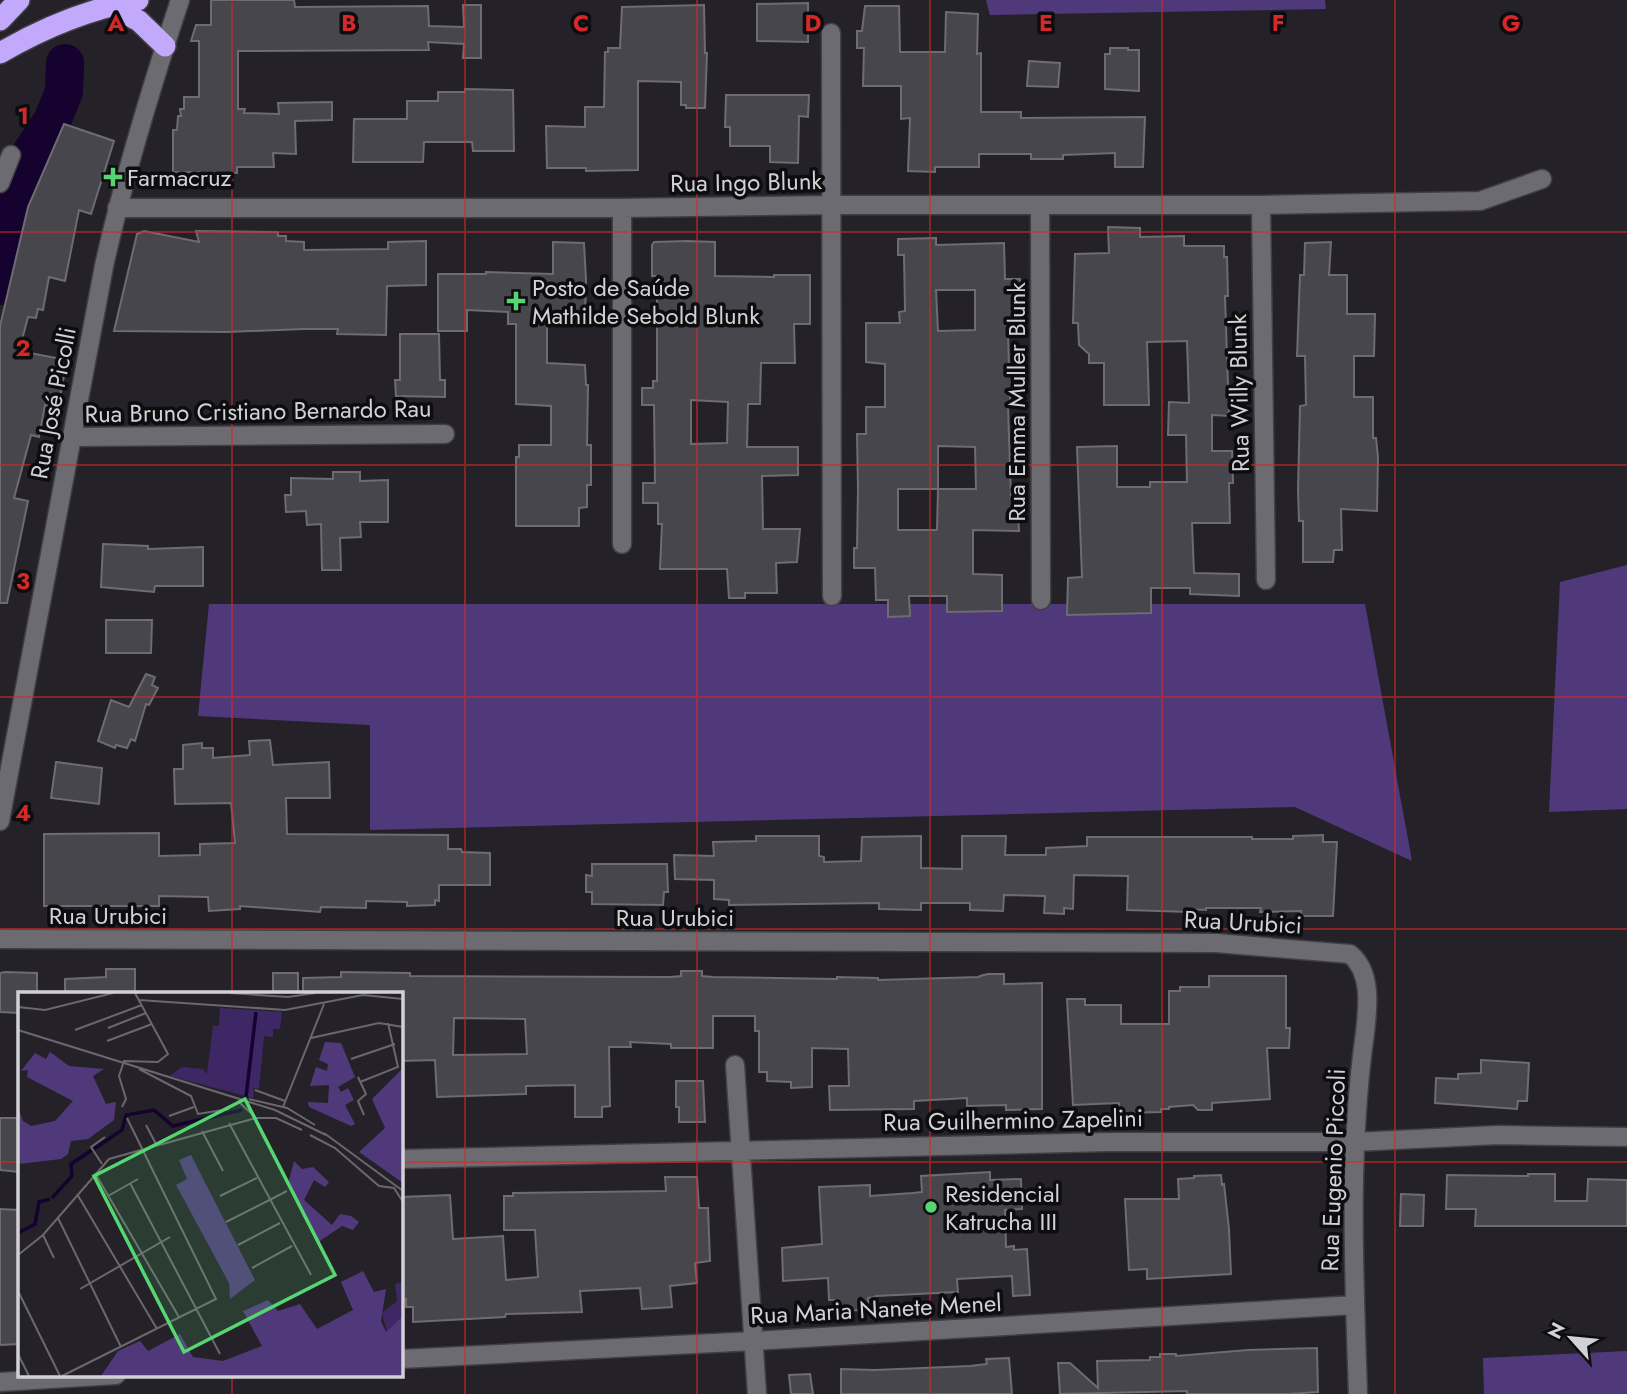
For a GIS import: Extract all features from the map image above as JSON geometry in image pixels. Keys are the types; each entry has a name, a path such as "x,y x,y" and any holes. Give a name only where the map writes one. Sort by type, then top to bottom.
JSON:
{"highway":[{"path":"0,20 19,0"},
{"path":"0,53 82,13 138,0"},
{"path":"110,5 139,21 165,46"}],"street":[{"name":"Rua José Picolli","path":"0,821 117,208 180,0"},
{"path":"831,33 832,596"},
{"path":"0,183 11,155"},
{"name":"Rua Ingo Blunk","path":"117,208 1261,205 1480,201 1542,179"},
{"name":"Rua Emma Muller Blunk","path":"1040,205 1041,600"},
{"name":"Rua Willy Blunk","path":"1261,205 1266,580"},
{"path":"622,208 622,544"},
{"name":"Rua Bruno Cristiano Bernardo Rau","path":"72,437 445,433"},
{"name":"Rua Urubici","path":"0,939 1202,943 1350,954"},
{"name":"Rua Eugenio Piccoli","path":"1350,954 1360,962 1367,987 1367,1016 1358,1077 1353,1142 1358,1394"},
{"path":"736,1065 757,1394"},
{"name":"Rua Guilhermino Zapelini","path":"402,1159 1108,1142 1353,1142 1498,1135 1627,1137"},
{"name":"Rua Maria Nanete Menel","path":"402,1359 1355,1305"},
{"path":"0,1382 99,1376"}],"shaded area":[{"path":"986,0 1325,0 1326,9 990,15"},
{"path":"1627,565 1627,809 1549,812 1560,582"},
{"path":"209,604 1365,604 1412,861 1295,807 370,830 370,725 198,716"},
{"path":"1627,1351 1627,1394 1484,1394 1483,1358"}],"building":[{"path":"211,0 294,0 295,7 428,6 429,26 464,27 463,5 481,5 481,58 463,58 464,44 428,42 429,50 238,51 238,109 245,109 244,113 279,114 278,103 332,102 332,120 295,121 296,154 273,153 274,167 237,167 237,173 173,172 173,130 177,130 180,109 184,109 184,97 199,97 199,41 191,41 196,25 211,25"},
{"path":"808,3 808,42 757,41 757,4"},
{"path":"704,5 707,53 705,108 686,108 686,105 681,105 681,82 638,81 638,170 586,171 586,168 547,168 546,126 585,127 585,107 604,107 605,52 608,52 608,48 620,48 622,7"},
{"path":"865,6 899,6 900,52 945,52 946,12 978,14 977,54 981,53 981,112 1021,112 1021,118 1145,117 1143,167 1115,167 1115,153 1063,155 1063,159 1031,159 1031,154 979,154 979,167 935,167 935,172 908,171 910,118 901,119 901,86 863,86 864,48 857,48 857,31 862,31"},
{"path":"1110,48 1139,50 1139,91 1105,89 1105,54 1110,54"},
{"path":"1029,61 1060,63 1058,87 1027,86"},
{"path":"465,89 513,90 514,151 473,151 472,142 424,142 423,162 353,162 354,119 407,119 407,101 438,101 438,92 465,92"},
{"path":"726,95 809,95 808,117 799,116 798,163 770,162 770,146 730,146 730,127 725,127"},
{"path":"64,124 114,141 91,214 79,210 65,281 49,277 43,310 38,309 36,318 28,317 19,351 67,360 58,408 45,405 39,437 31,435 14,498 28,501 7,603 0,603 0,326 28,207"},
{"path":"1108,227 1140,228 1140,237 1184,236 1184,246 1224,246 1224,257 1227,257 1228,296 1225,296 1229,416 1212,415 1212,451 1232,451 1233,483 1229,483 1230,523 1192,523 1194,573 1239,574 1239,596 1190,594 1190,588 1151,588 1151,613 1067,615 1068,578 1082,577 1077,447 1117,446 1117,487 1150,487 1150,482 1187,482 1186,435 1168,435 1169,402 1189,403 1187,341 1147,342 1149,405 1104,405 1104,363 1089,363 1089,354 1079,345 1078,323 1073,323 1075,254 1109,253"},
{"path":"144,231 199,242 196,231 278,232 278,236 286,236 286,241 304,242 304,250 388,249 388,242 426,241 426,285 387,286 386,335 337,334 338,329 114,331 137,234"},
{"path":"936,238 936,245 1004,243 1005,279 1020,279 1020,332 1008,333 1009,365 1022,365 1022,390 1010,391 1008,405 1011,498 1017,498 1019,531 973,530 973,574 1002,575 1002,611 947,612 947,596 909,596 910,616 888,617 888,600 876,600 875,568 854,568 854,548 857,548 857,434 866,434 866,407 885,407 885,364 866,362 866,323 900,323 899,312 905,311 904,255 898,255 898,239","holes":["936,290 975,290 975,330 938,331","938,446 975,447 976,489 938,489","898,489 938,489 937,530 898,530"]},
{"path":"553,242 584,243 585,319 547,319 547,363 585,365 591,485 587,485 587,507 579,508 579,526 516,526 516,457 519,457 519,445 551,445 551,406 516,404 516,324 508,324 508,312 467,310 467,331 438,331 438,274 553,274"},
{"path":"654,242 715,242 715,276 810,275 810,324 794,324 795,363 761,363 760,404 748,404 747,447 798,447 798,475 762,476 763,529 800,529 797,562 776,563 777,593 745,593 745,598 729,598 727,569 660,569 662,524 658,524 658,503 643,503 643,483 655,483 654,405 642,405 642,388 653,388 653,381 657,381 657,276 652,276","holes":["691,400 728,402 727,443 691,444"]},
{"path":"1331,242 1329,275 1347,275 1347,314 1375,314 1374,356 1354,356 1354,397 1373,397 1373,438 1376,438 1378,457 1377,511 1341,509 1342,550 1334,550 1333,562 1303,562 1303,521 1299,521 1298,490 1300,406 1306,405 1305,356 1297,356 1300,275 1304,275 1305,243"},
{"path":"400,334 439,334 440,380 445,380 445,397 396,396 395,380 400,380"},
{"path":"333,472 360,472 360,481 388,480 388,522 360,522 361,537 340,538 341,570 322,570 321,524 307,525 306,511 286,512 285,495 291,495 291,478 333,479"},
{"path":"103,544 148,546 148,549 203,547 203,586 155,586 154,592 101,587"},
{"path":"106,620 152,620 151,653 106,653"},
{"path":"146,674 155,677 152,685 158,688 149,705 146,704 135,741 131,739 127,748 116,745 115,748 98,741 111,700 129,707"},
{"path":"270,740 273,765 329,762 330,798 286,798 287,834 448,835 448,849 490,853 490,885 439,885 439,901 435,900 435,905 407,906 407,902 366,901 366,908 321,907 320,912 240,906 240,909 209,911 208,897 159,896 159,906 44,906 44,834 159,833 159,856 200,855 200,844 235,843 231,803 175,804 174,769 183,769 183,745 202,743 202,748 213,748 213,758 250,755 249,741"},
{"path":"56,762 102,768 99,804 51,798"},
{"path":"1323,835 1323,842 1337,842 1333,916 1301,916 1301,911 1260,912 1261,908 1206,908 1189,909 1189,912 1127,910 1128,876 1074,875 1073,909 1064,908 1064,914 1044,913 1045,896 1004,895 1003,911 970,910 970,903 921,903 921,910 879,909 879,903 729,905 729,900 714,899 714,880 675,879 674,855 714,856 713,842 756,841 756,836 819,836 819,856 824,857 824,862 861,861 862,837 921,836 921,868 962,869 962,836 1006,836 1005,855 1046,855 1046,848 1087,846 1087,837 1293,839 1293,836"},
{"path":"592,864 667,864 668,892 664,892 663,905 592,904 592,892 586,892 586,875 592,876"},
{"path":"106,969 135,969 135,992 65,992 65,979 106,977"},
{"path":"681,971 702,971 702,976 713,977 837,977 878,980 1004,974 1004,984 1042,983 1042,1109 1006,1110 1006,1105 967,1106 967,1098 914,1101 914,1109 830,1110 829,1086 849,1086 848,1049 812,1048 812,1087 791,1088 791,1082 767,1081 767,1072 759,1072 759,1031 755,1031 755,1016 713,1016 713,1048 671,1048 671,1044 630,1042 631,1047 609,1047 610,1106 602,1107 602,1117 575,1117 575,1085 526,1086 526,1094 437,1097 435,1060 402,1061 402,992 303,992 303,978 341,977 341,972 410,973 410,976 681,976","holes":["454,1018 525,1019 527,1054 453,1055"]},
{"path":"0,973 37,973 37,992 18,992 18,1013 0,1012"},
{"path":"273,973 298,973 298,992 273,992"},
{"path":"1209,976 1286,976 1286,1028 1290,1028 1289,1048 1267,1048 1270,1099 1212,1103 1212,1110 1198,1110 1193,1105 1169,1107 1161,1109 1161,1112 1119,1113 1119,1103 1073,1105 1067,999 1085,999 1085,1005 1121,1005 1121,1024 1169,1024 1169,991 1180,991 1180,987 1209,987"},
{"path":"1481,1060 1529,1063 1527,1101 1518,1101 1517,1109 1435,1103 1436,1078 1458,1079 1458,1074 1481,1073"},
{"path":"676,1081 703,1081 705,1122 679,1122"},
{"path":"0,1118 18,1118 18,1172 0,1170"},
{"path":"990,1172 990,1180 1021,1179 1022,1209 1005,1210 1006,1247 1014,1246 1014,1250 1027,1249 1030,1295 1013,1296 1012,1276 957,1279 958,1292 876,1296 868,1298 868,1303 862,1303 862,1310 840,1311 836,1300 829,1300 828,1278 783,1281 782,1248 822,1244 819,1187 870,1185 870,1196 913,1193 922,1192 921,1176"},
{"path":"1555,1174 1555,1201 1587,1201 1588,1179 1627,1180 1627,1226 1475,1226 1476,1209 1446,1209 1447,1175"},
{"path":"1221,1175 1229,1229 1231,1274 1147,1279 1147,1269 1129,1270 1125,1199 1179,1199 1178,1179"},
{"path":"665,1177 697,1177 699,1208 708,1208 710,1261 695,1263 697,1283 670,1286 672,1307 642,1309 640,1288 580,1291 582,1312 506,1314 505,1317 413,1322 413,1307 406,1307 406,1299 402,1300 402,1197 450,1195 453,1239 503,1236 506,1280 538,1277 535,1230 504,1230 504,1196 513,1196 513,1193 666,1191"},
{"path":"1401,1194 1424,1195 1423,1226 1400,1226"},
{"path":"0,1209 18,1210 18,1344 0,1345"},
{"path":"1317,1348 1318,1392 1060,1394 1058,1363 1070,1363 1098,1388 1097,1361 1150,1360 1150,1357 1160,1357 1160,1354 1176,1356"},
{"path":"1009,1358 1012,1394 841,1394 841,1369 970,1366 987,1364 986,1359"},
{"path":"810,1374 813,1394 791,1394 789,1375"}],"waterway":[{"path":"0,286 11,202 31,153 52,121 64,92 65,63"}],"place":[{"name":"Farmacruz","path":"113,177"},
{"name":"Posto de Saúde Mathilde Sebold Blunk","path":"516,301"},
{"name":"Residencial Katrucha III","path":"931,1207"}]}
